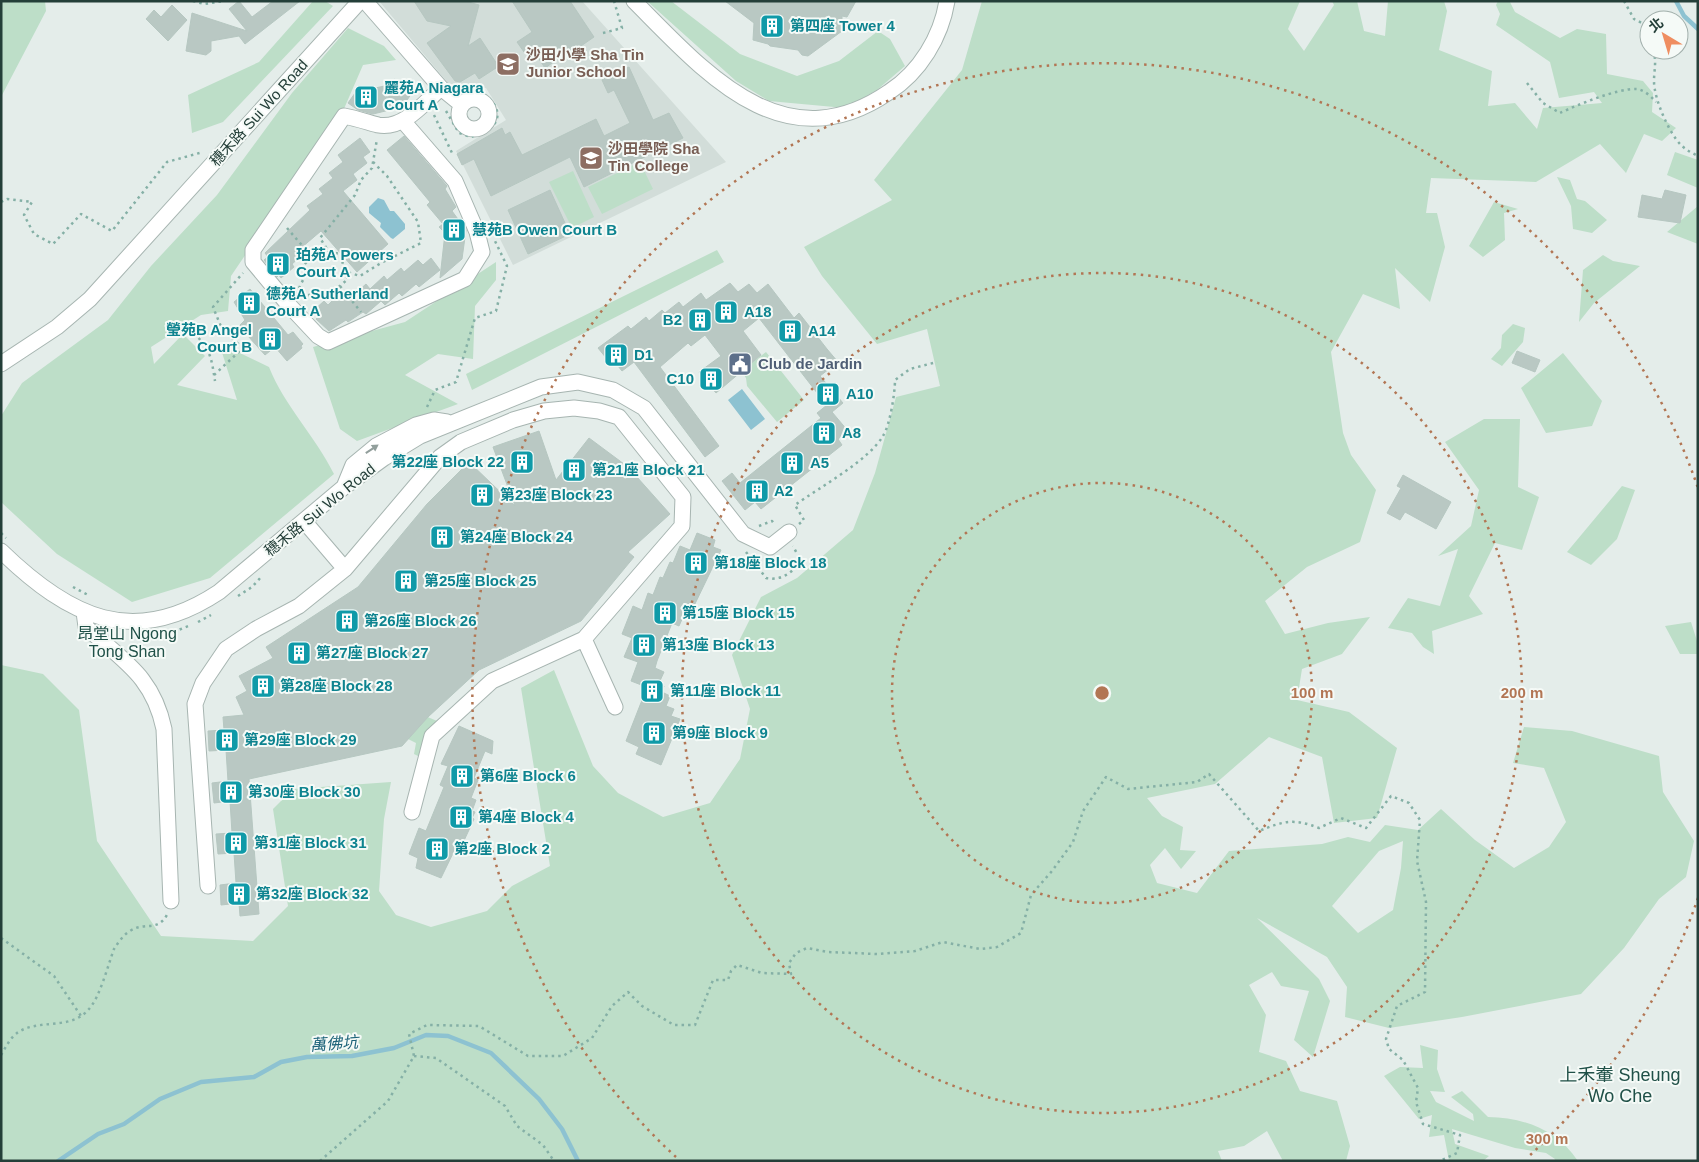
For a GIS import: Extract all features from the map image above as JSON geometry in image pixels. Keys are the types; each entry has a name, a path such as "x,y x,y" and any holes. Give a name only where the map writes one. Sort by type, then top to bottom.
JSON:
{"street":[{"name":"穗禾路 Sui Wo Road","path":"1,364 57,327 90,300 360,1"},
{"path":"365,1 441,88 462,105"},
{"path":"634,1 711,76 741,98 769,111 811,117 835,115 859,109 895,88 914,70 931,47 941,23 947,1"},
{"path":"403,121 455,181 477,232 482,252 465,279 328,342 318,336 287,304 253,262 253,250 344,116 380,133 403,121 441,88"},
{"name":"穗禾路 Sui Wo Road","path":"1,551 46,589 84,612 127,622 158,620 186,611 219,592 344,487 384,458 420,436 541,387 578,382 613,390 644,408 743,534 758,543 770,547 789,532"},
{"path":"208,886 196,704 203,683 226,649 256,629 299,606 345,569 435,463 461,442 513,420 544,411 574,408 599,410 619,417 683,497 682,526 584,639 492,681 432,736 412,812"},
{"path":"304,521 345,569"},
{"path":"84,612 86,627 139,674 155,699 162,717 165,739 171,901"},
{"path":"584,639 615,708"}],"path":[{"path":"193,1 204,4 224,1"},
{"path":"1624,1 1634,19 1639,22"},
{"path":"603,33 622,28 615,2"},
{"path":"1655,60 1656,102"},
{"path":"1527,83 1543,103 1560,113 1610,94 1637,89 1647,93 1656,102 1670,126 1672,135 1683,147 1698,156"},
{"path":"329,252 320,238 355,195 361,180 372,168 380,133"},
{"path":"1,202 8,199 32,202 24,215 34,234 53,244 81,214 112,231 167,162 212,150"},
{"path":"344,271 360,276 421,243 418,222 387,176 373,162"},
{"path":"287,228 312,258"},
{"path":"329,252 341,254 344,271 348,280 334,291 323,290 287,304 299,291 305,276 304,265 312,258 329,252"},
{"path":"214,375 243,348 222,330 213,306 253,262"},
{"path":"424,413 435,390 456,382 475,318 496,311 507,266"},
{"path":"340,286 366,318"},
{"path":"189,329 203,341 211,355 215,381"},
{"path":"789,532 804,520 795,505 866,455 884,436 895,391 895,380 910,369 937,362"},
{"path":"320,1161 388,1102 414,1056 409,1034 427,1025 479,1026 528,1056 563,1056 592,1038 612,1006 628,992 642,1006 674,1026 695,1025 713,980 728,980 731,971 737,965 779,975 791,974 789,963 796,953 807,948 828,952 861,954 915,951 943,942 980,949 997,946 1021,932 1031,895 1052,871 1073,842 1083,811 1106,777 1128,789 1197,782 1209,774 1259,831 1281,822 1300,821 1319,828 1341,818 1366,828 1391,796 1410,803 1420,820 1417,861 1426,902 1425,992 1397,1006 1386,1039 1389,1049 1403,1060 1418,1088 1416,1102 1423,1124 1460,1135 1457,1153 1440,1161"},
{"path":"1,1054 11,1039 25,1029 70,1021 81,1016 94,1001 118,942 130,931 163,922 171,901"},
{"path":"1,938 54,976 81,1016"},
{"path":"414,1056 436,1058 505,1106 517,1126 543,1146 554,1161"}],"shaded area":[{"name":"沙田學院 Sha Tin College","path":"379,1 582,1 726,162 513,265 456,151 506,120 486,88 462,89 448,83"}],"green space":[{"path":"1,1 45,1 46,11 1,97"},
{"path":"313,1 325,1 333,6 223,122 192,133 188,95 259,62"},
{"path":"647,1 671,1 740,54 797,76 839,61 878,31 890,39 905,66 877,90 845,108 769,101 736,81"},
{"path":"982,1 1300,1 1288,29 1304,51 1334,5 1332,1 1357,1 1364,31 1385,36 1388,1 1444,1 1447,11 1439,50 1492,71 1488,106 1515,103 1537,129 1543,108 1602,103 1594,92 1559,98 1550,62 1496,25 1500,14 1496,5 1498,1 1510,2 1515,12 1560,38 1577,29 1606,34 1607,74 1643,81 1653,93 1652,112 1676,128 1662,141 1644,134 1626,173 1600,144 1536,182 1431,178 1426,213 1437,213 1445,247 1430,302 1395,268 1400,309 1363,294 1331,352 1343,433 1351,455 1376,490 1360,542 1307,567 1265,601 1285,634 1328,623 1370,617 1342,654 1302,669 1297,700 1349,712 1397,748 1377,818 1334,823 1322,757 1269,737 1215,784 1147,798 1162,816 1183,827 1180,850 1196,851 1181,869 1165,848 1150,865 1157,883 1197,893 1229,851 1322,844 1348,837 1370,842 1385,825 1418,830 1441,809 1475,840 1514,868 1549,847 1566,822 1544,768 1513,763 1524,727 1572,731 1659,756 1663,792 1694,841 1686,877 1659,899 1624,948 1581,994 1462,1017 1389,1028 1345,1017 1347,987 1327,957 1257,918 1319,979 1330,1001 1313,1057 1294,1040 1309,991 1281,986 1272,972 1249,985 1266,1015 1259,1052 1286,1061 1300,1091 1337,1101 1350,1146 1346,1161 1283,1161 1267,1131 1244,1146 1218,1151 1222,1161 1,1161 1,665 43,674 79,710 97,841 161,936 253,941 288,906 273,809 293,789 391,782 384,819 379,891 396,915 431,927 487,911 512,886 550,866 521,688 554,670 593,766 618,793 663,817 710,803 740,759 750,709 732,655 761,597 797,578 853,530 875,473 896,397 940,386 927,329 877,344 822,276 804,247 892,200 874,180 962,70","holes":["1403,841 1401,868 1393,910 1358,933 1332,906 1379,851"]},
{"path":"348,28 384,46 396,60 363,65 343,111 231,276 228,311 201,315 151,347 154,364 183,334 205,356 177,385 237,400 219,343 269,367 291,408 334,474 210,578 132,602 57,554 1,502 1,416 22,383 108,320 151,266 217,195 292,93"},
{"path":"1675,152 1698,160 1698,188 1667,175"},
{"path":"640,162 653,189 602,214 588,187"},
{"path":"573,171 594,217 572,228 549,182"},
{"path":"1557,177 1570,180 1577,199 1585,201 1607,220 1592,233 1573,229 1571,206"},
{"path":"1494,202 1518,209 1504,213 1505,240 1483,257 1469,246"},
{"path":"1698,206 1698,244 1667,232"},
{"path":"717,250 724,262 472,390 466,374"},
{"path":"1603,255 1613,261 1640,266 1594,303 1579,322 1583,270"},
{"path":"496,262 496,280 475,306 473,359 438,354 405,375 458,404 357,441 340,429 313,347 405,322"},
{"path":"1513,324 1525,328 1523,342 1502,366 1491,359 1501,348 1502,335"},
{"path":"766,352 804,400 777,422 747,386 746,378 741,371"},
{"path":"1563,353 1602,401 1592,426 1546,433 1521,388"},
{"path":"1484,419 1520,419 1518,487 1539,497 1522,550 1495,543 1469,596 1483,614 1432,631 1434,654 1423,647 1412,633 1388,628 1408,598 1440,606 1458,549 1438,556 1471,526 1479,490 1445,442"},
{"path":"1622,486 1635,490 1617,539 1591,565 1567,552"},
{"path":"1691,622 1697,641 1698,654 1680,654 1665,626"},
{"path":"416,712 437,721 422,758 414,754 416,743 392,731"},
{"path":"1420,1045 1438,1050 1437,1069 1445,1092 1430,1091 1436,1102 1474,1121 1473,1114 1451,1097 1462,1091 1488,1117 1527,1123 1550,1133 1578,1161 1554,1161 1555,1159 1546,1153 1515,1148 1452,1129 1455,1144 1489,1156 1483,1161 1449,1161 1444,1135 1429,1137 1432,1115 1419,1119 1384,1076 1400,1067 1423,1068"}],"water":[{"path":"378,198 384,200 390,211 394,211 405,224 405,229 393,239 380,227 381,223 369,213 369,207"},
{"path":"742,389 765,419 751,430 728,400"}],"building":[{"path":"239,1 252,17 273,1 300,1 245,44 239,36 211,41 211,51 206,55 186,51 192,13 247,31 229,9"},
{"path":"414,1 465,1 479,5 468,46 480,38 497,64 496,68 479,79 475,73 460,82 455,81 427,43 451,26 427,21"},
{"path":"512,1 570,1 594,37 578,48 576,46 545,68 531,47 524,52 517,42 532,32"},
{"path":"725,1 856,1 847,17 842,16 842,31 808,56 802,55 798,50 770,46 753,40 754,23"},
{"path":"172,5 187,20 168,41 146,19 154,10 161,17"},
{"path":"629,67 653,120 669,113 683,138 584,187 570,157 491,196 474,159 462,165 457,154 502,128 505,135 510,132 522,155 596,119 604,136 630,123 614,90 608,93 602,80"},
{"path":"394,79 412,93 402,107 373,114 358,110 348,103 360,86 366,90 389,85"},
{"path":"404,136 447,186 445,189 456,207 452,211 466,230 462,259 440,278 445,233 439,227 443,224 427,205 430,202 387,150"},
{"path":"360,138 370,152 363,157 367,163 353,174 357,180 343,191 388,244 357,272 321,231 297,253 300,257 292,264 294,267 281,278 279,275 277,277 264,260 268,257 265,253 310,210 307,206 323,194 319,189 333,178 329,173 343,162 338,155"},
{"path":"550,190 570,234 528,254 508,210"},
{"path":"1665,190 1686,195 1680,223 1638,217 1642,195 1662,199"},
{"path":"431,258 440,270 419,287 416,284 402,296 399,293 385,305 381,301 366,314 363,312 329,331 316,319 318,317 313,311 324,301 328,305 336,297 340,301 346,296 349,299 366,284 370,289 384,276 387,280 401,268 404,272 418,260 423,265"},
{"path":"730,283 738,292 749,284 757,293 768,284 794,318 799,313 838,362 820,376 843,403 832,412 848,431 838,439 842,445 761,509 755,502 745,510 722,481 732,473 740,483 821,418 817,413 827,405 759,318 743,331 761,355 716,393 699,372 721,356 705,335 691,346 688,343 660,367 719,446 705,457 634,362 622,371 614,361 611,364 598,348 628,326 631,329 646,317 649,321 662,310 665,313 679,302 683,307 701,293 706,300"},
{"path":"250,289 288,335 293,332 303,344 302,348 287,361 275,347 265,355 239,326 245,320 234,302"},
{"path":"1517,351 1540,360 1535,372 1512,363"},
{"path":"539,431 556,480 589,438 628,467 670,514 628,552 634,557 581,621 479,670 428,717 402,746 249,779 259,914 240,916 239,903 221,905 220,885 236,883 234,853 218,854 216,834 232,833 230,801 214,803 212,783 228,781 226,750 209,751 208,731 224,730 223,717 244,715 236,697 247,691 239,676 273,658 266,647 358,587 427,504 469,462 515,506 493,447"},
{"path":"1403,475 1451,502 1436,529 1405,512 1400,520 1387,513 1401,488 1397,486"},
{"path":"697,533 715,540 713,547 721,550 692,610 687,608 679,626 672,623 655,668 664,672 659,683 664,686 662,692 670,696 666,706 674,709 671,716 680,719 661,765 636,754 639,747 626,741 644,695 641,694 644,686 631,681 638,662 624,657 632,638 622,634 633,606 642,610 648,593 653,595 660,577 663,578 670,562 673,563 680,546 690,550"},
{"path":"459,726 493,741 492,754 485,751 474,778 478,780 471,798 476,800 472,811 475,812 472,818 474,819 462,845 458,843 441,878 416,868 418,858 409,854 419,828 426,831 444,787 440,785 448,766 441,764"}],"waterway":[{"path":"1676,1 1684,16 1698,29"},
{"name":"萬佛坑","path":"58,1161 98,1134 124,1124 160,1099 201,1082 254,1077 281,1062 307,1057 352,1056 394,1048 426,1035 448,1036 491,1053 539,1099 562,1129 578,1161"}],"place":[{"name":"第四座 Tower 4","path":"772,26"},
{"name":"沙田小學 Sha Tin Junior School","path":"508,64"},
{"name":"麗苑A Niagara Court A","path":"366,97"},
{"name":"沙田學院 Sha Tin College","path":"591,158"},
{"name":"慧苑B Owen Court B","path":"454,230"},
{"name":"珀苑A Powers Court A","path":"278,264"},
{"name":"德苑A Sutherland Court A","path":"249,303"},
{"name":"A18","path":"726,312"},
{"name":"B2","path":"700,320"},
{"name":"A14","path":"790,331"},
{"name":"瑩苑B Angel Court B","path":"270,339"},
{"name":"D1","path":"616,355"},
{"name":"Club de Jardin","path":"740,364"},
{"name":"C10","path":"711,379"},
{"name":"A10","path":"828,394"},
{"name":"A8","path":"824,433"},
{"name":"第22座 Block 22","path":"522,462"},
{"name":"A5","path":"792,463"},
{"name":"第21座 Block 21","path":"574,470"},
{"name":"A2","path":"757,491"},
{"name":"第23座 Block 23","path":"482,495"},
{"name":"第24座 Block 24","path":"442,537"},
{"name":"第18座 Block 18","path":"696,563"},
{"name":"第25座 Block 25","path":"406,581"},
{"name":"第15座 Block 15","path":"665,613"},
{"name":"第26座 Block 26","path":"347,621"},
{"name":"第13座 Block 13","path":"644,645"},
{"name":"第27座 Block 27","path":"299,653"},
{"name":"第28座 Block 28","path":"263,686"},
{"name":"第11座 Block 11","path":"652,691"},
{"name":"第9座 Block 9","path":"654,733"},
{"name":"第29座 Block 29","path":"227,740"},
{"name":"第6座 Block 6","path":"462,776"},
{"name":"第30座 Block 30","path":"231,792"},
{"name":"第4座 Block 4","path":"461,817"},
{"name":"第31座 Block 31","path":"236,843"},
{"name":"第2座 Block 2","path":"437,849"},
{"name":"第32座 Block 32","path":"239,894"}],"district":[{"name":"昂堂山 Ngong Tong Shan","path":"127,642"},
{"name":"上禾輋 Sheung Wo Che","path":"1620,1085"}]}
